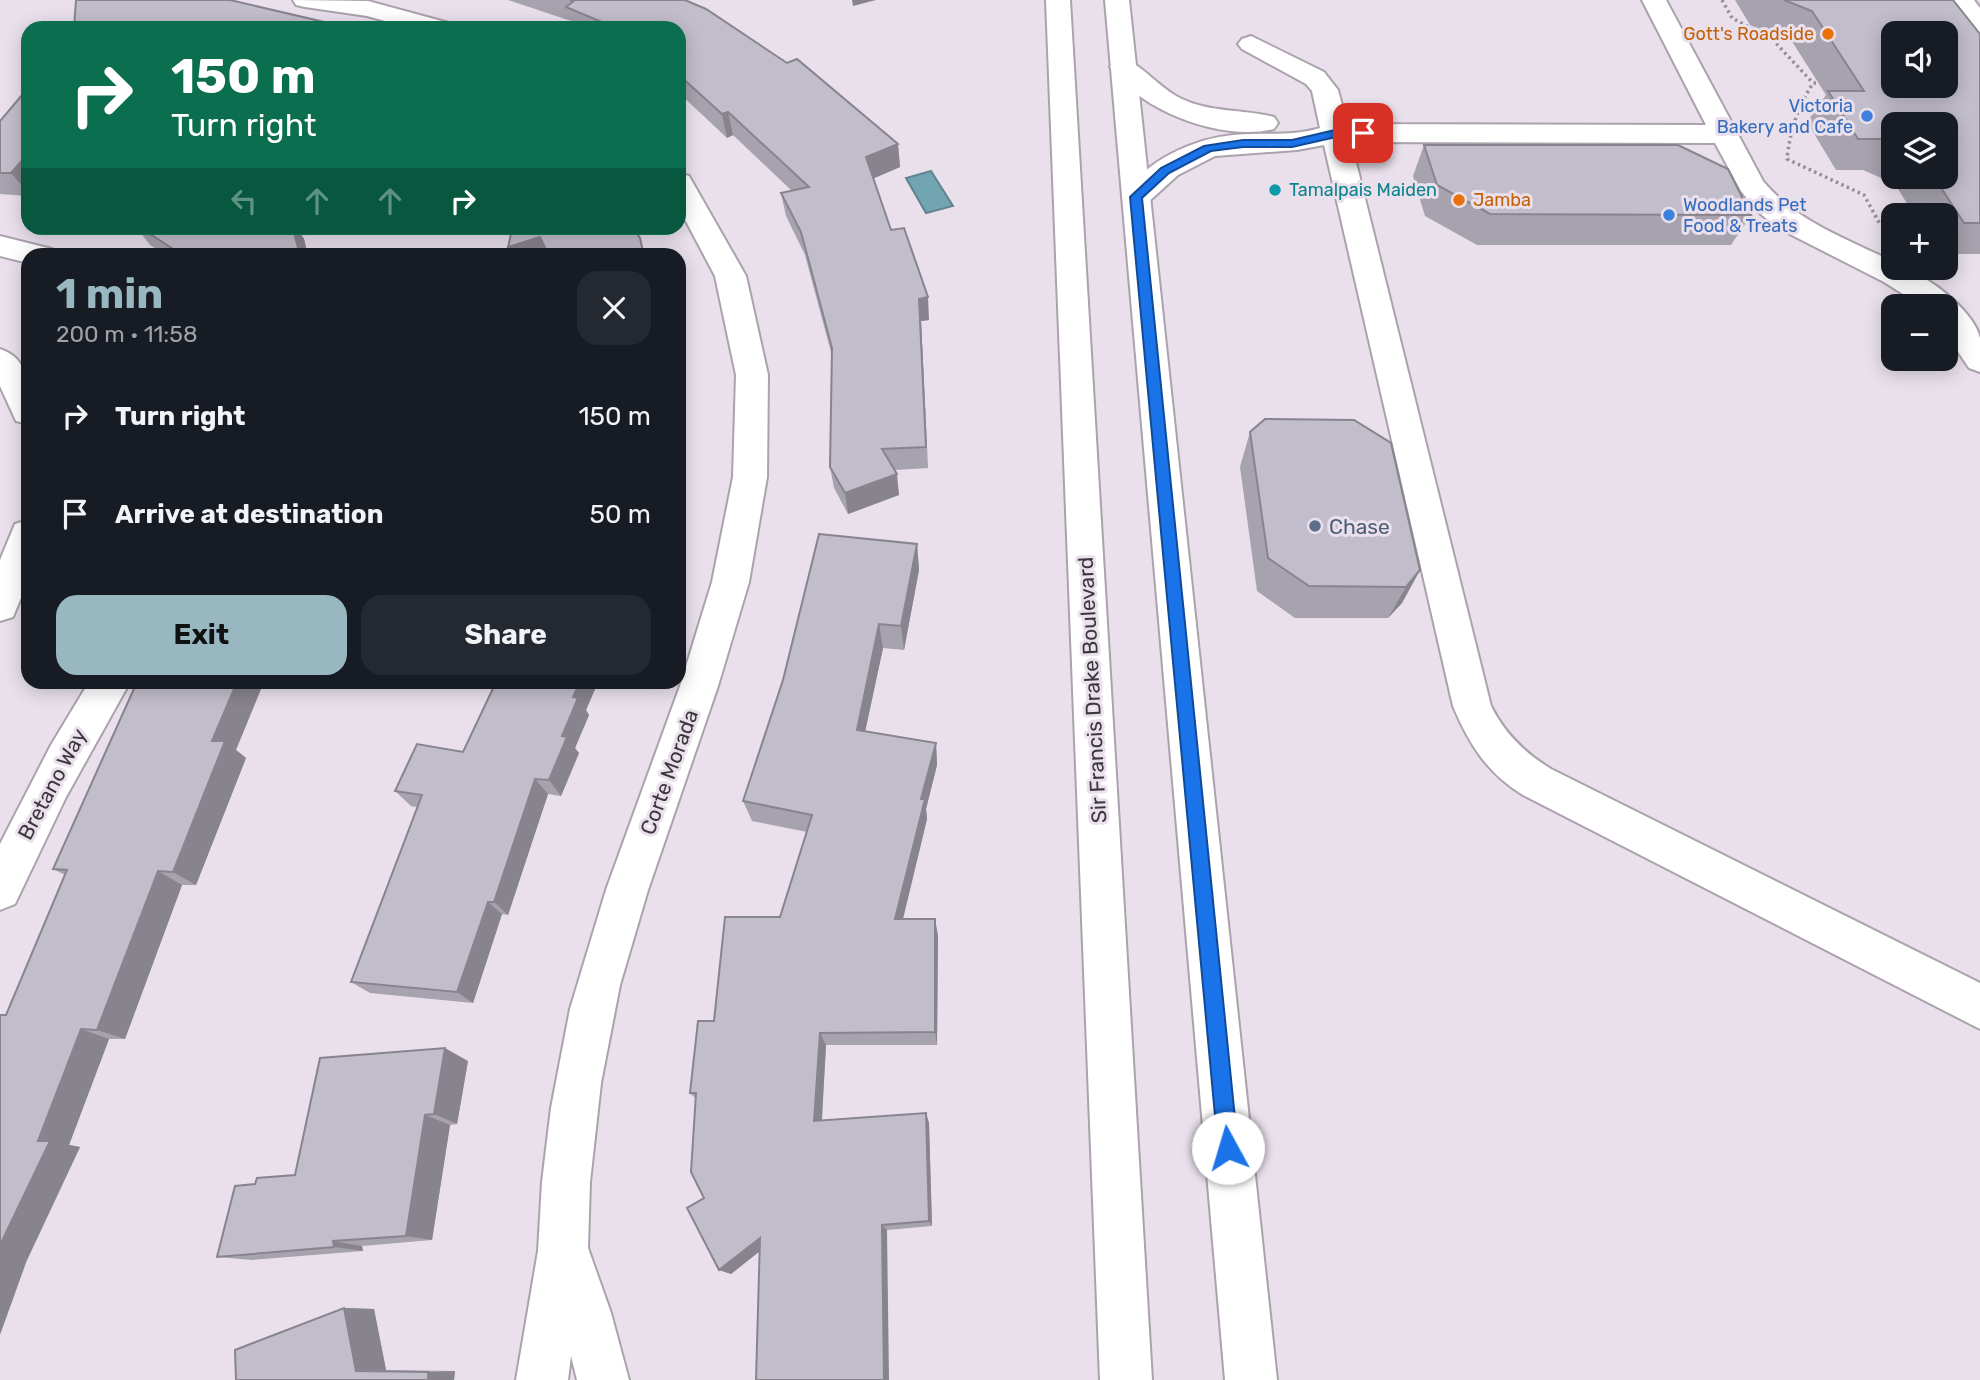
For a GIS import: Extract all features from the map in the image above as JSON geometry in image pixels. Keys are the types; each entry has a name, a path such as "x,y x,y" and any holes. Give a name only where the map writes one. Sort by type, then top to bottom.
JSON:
{"main road":[{"path":"305,0 368,9 413,21"},
{"name":"Sir Francis Drake Boulevard","path":"1058,0 1126,1380"},
{"path":"1117,0 1251,1380"},
{"path":"1654,0 1751,185 1765,205 1788,221 1899,276 1924,294"},
{"path":"1961,0 1980,25"},
{"path":"1251,44 1320,82 1325,90 1472,706 1493,746 1518,772 1980,1007"},
{"path":"1123,67 1149,92 1200,117 1237,123 1300,123 1335,133 1724,134"},
{"path":"1136,197 1165,171 1208,148 1231,144 1305,142 1335,133"},
{"name":"Corte Morada","path":"542,1380 547,1333 563,1248 573,1117 598,985 637,859 705,674 731,573 750,475 754,406 748,342 722,259 707,226 686,193"},
{"path":"0,246 21,251"},
{"path":"1958,328 1980,360"},
{"path":"0,361 21,392"},
{"path":"0,606 21,552"},
{"name":"Bretano Way","path":"0,890 52,778 107,689"},
{"name":"Corte Morada","path":"563,1248 586,1313 603,1380"}],"path":[{"path":"1722,0 1732,18 1773,40 1813,83 1826,83"},
{"path":"1813,83 1797,108 1788,141 1787,159 1864,195 1881,226"}],"water":[{"path":"931,171 953,206 926,213 906,178"}],"building":[{"path":"76,0 230,0 320,21 74,21"},
{"path":"570,0 685,0 706,9 787,63 797,59 898,144 866,157 891,230 904,228 928,297 919,299 926,447 882,449 897,474 845,493 830,467 832,348 801,232 781,193 809,187 728,112 722,114 686,81 686,21 599,21 566,7 574,1"},
{"path":"1784,0 1953,0 1980,34 1980,223 1964,223 1958,214 1958,203 1951,203 1942,189 1958,189 1958,112 1881,112 1881,139 1858,139 1828,91 1864,91 1812,11"},
{"path":"21,96 21,162 11,173 0,173 0,121"},
{"path":"1424,145 1678,145 1728,169 1751,215 1490,214 1437,185"},
{"path":"152,235 295,235 298,248 172,248"},
{"path":"511,235 638,235 642,248 545,248 540,237 508,247"},
{"path":"1265,419 1354,420 1391,443 1420,570 1406,587 1309,586 1268,558 1250,432"},
{"path":"819,534 917,544 901,626 879,624 857,730 936,743 895,919 935,919 935,1032 820,1033 814,1121 926,1113 929,1221 882,1225 884,1380 756,1380 760,1238 719,1270 687,1208 704,1198 691,1172 696,1093 690,1093 698,1021 714,1021 725,917 780,917 812,815 743,801 783,680"},
{"path":"134,689 234,689 212,741 225,741 173,872 158,871 97,1030 81,1029 38,1141 50,1141 0,1245 0,1015 6,1015 67,870 53,869"},
{"path":"493,689 577,689 573,697 578,698 562,736 567,737 549,780 535,779 494,902 488,902 457,992 351,982 422,795 395,791 417,744 463,752"},
{"path":"445,1048 434,1114 425,1115 406,1236 333,1241 334,1247 217,1257 235,1186 255,1184 257,1178 295,1175 320,1058"},
{"path":"344,1308 356,1371 428,1372 428,1380 236,1380 235,1350"}],"place":[{"name":"Gott's Roadside","path":"1828,34"},
{"name":"Victoria Bakery and Cafe","path":"1867,116"},
{"name":"Tamalpais Maiden","path":"1275,190"},
{"name":"Jamba","path":"1459,200"},
{"name":"Woodlands Pet Food & Treats","path":"1669,215"},
{"name":"Chase","path":"1315,526"}],"route":[{"path":"1228,1148 1136,197 1165,171 1208,148 1243,143 1292,143 1316,140 1335,133 1363,133"}]}
